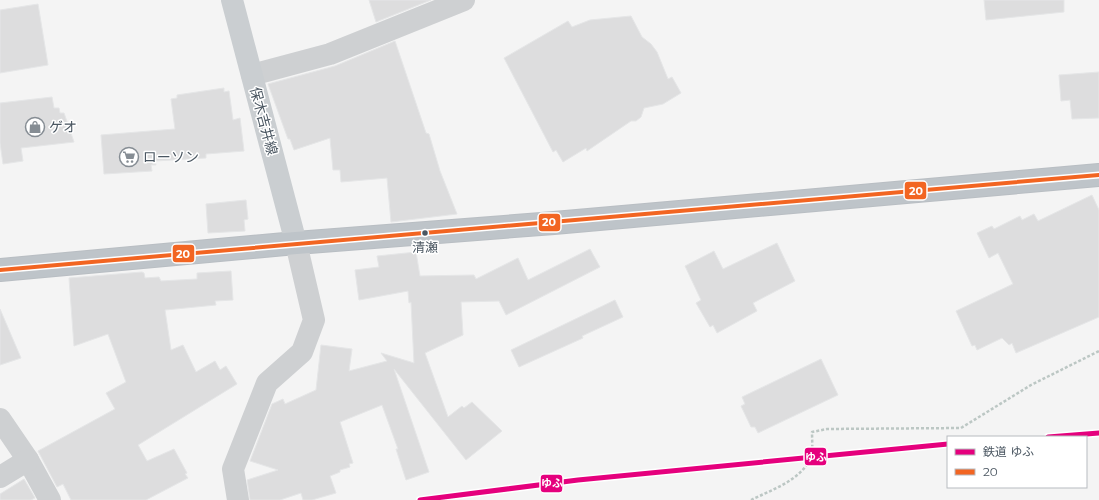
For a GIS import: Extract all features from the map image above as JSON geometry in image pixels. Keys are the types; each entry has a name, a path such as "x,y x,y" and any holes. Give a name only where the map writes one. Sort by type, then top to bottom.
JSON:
{"highway":[{"path":"0,270 296,243 554,223 1099,176"}],"main road":[{"name":"保木吉井線","path":"232,0 296,243"}],"street":[{"path":"252,75 330,54 464,0"},
{"path":"238,500 233,469 267,383 302,352 314,320 296,243"},
{"path":"0,419 28,460 50,500"},
{"path":"0,477 28,460"}],"path":[{"path":"751,500 788,481 802,470 811,456 812,432 826,429 961,428 1030,385 1099,351"}],"building":[{"path":"369,0 431,0 376,22"},
{"path":"984,0 1064,0 1064,12 986,20"},
{"path":"38,4 48,65 0,73 0,10"},
{"path":"631,16 642,37 651,44 657,52 668,79 672,77 681,93 663,104 644,108 641,117 636,121 631,121 587,151 586,148 563,162 556,150 553,152 504,58 568,21 572,27 590,20"},
{"path":"395,41 426,133 429,134 440,171 457,214 391,222 387,178 341,182 340,170 333,170 330,138 294,150 290,139 288,139 268,84 335,66"},
{"path":"1099,72 1099,118 1072,119 1070,100 1061,101 1059,75"},
{"path":"224,88 224,92 229,91 233,120 240,118 244,151 206,154 206,158 155,161 156,165 151,165 152,171 104,174 101,135 175,129 171,99 177,98 177,95"},
{"name":"ゲオ","path":"52,97 54,108 59,108 60,113 64,113 74,142 21,148 23,161 3,164 0,143 0,103"},
{"path":"1092,195 1099,210 1099,317 1016,353 1012,343 1009,345 1002,338 977,350 975,345 972,346 956,311 1013,284 998,253 989,258 977,233 992,226 994,229 1020,216 1022,220 1034,214 1038,221"},
{"path":"246,200 248,219 244,220 245,231 208,233 206,204"},
{"path":"777,243 795,281 753,303 757,311 717,333 713,325 710,327 696,303 701,300 685,266 714,251 723,269"},
{"path":"590,249 600,267 506,315 499,301 461,302 463,335 425,353 448,417 462,406 464,408 472,402 502,431 466,460 394,369 429,472 406,480 396,449 398,449 382,405 340,422 353,463 349,464 350,467 340,470 340,472 330,476 336,493 312,500 303,500 301,493 280,500 250,500 247,480 278,470 250,461 272,404 283,399 285,404 316,390 321,345 352,349 349,371 387,361 381,353 414,363 411,302 409,303 408,291 359,300 355,270 379,267 377,256 416,252 420,276 474,275 476,279 518,258 528,280"},
{"path":"231,271 233,300 215,301 216,305 165,310 171,350 183,345 196,372 215,361 220,370 226,366 237,384 138,445 147,461 174,449 187,473 185,474 188,478 146,500 71,500 63,484 57,487 38,451 115,409 106,393 126,382 108,334 74,346 69,278 142,272 144,273 145,278 159,277 161,281 197,279 197,273"},
{"path":"615,300 623,317 582,336 583,338 519,367 511,350"},
{"path":"0,309 21,358 0,365"},
{"path":"821,359 838,395 758,433 755,427 751,427 741,406 745,404 742,397"},
{"path":"24,479 35,498 31,500 0,500 0,494"}],"rail line":[{"name":"ゆふ","path":"1061,436 1099,433"},
{"name":"ゆふ","path":"420,500 578,480 947,444"}],"transit line":[{"name":"20","path":"0,270 1099,175"}],"place":[{"name":"ゲオ","path":"35,127"},
{"name":"ローソン","path":"129,157"},
{"name":"清瀬","path":"425,233"}]}
